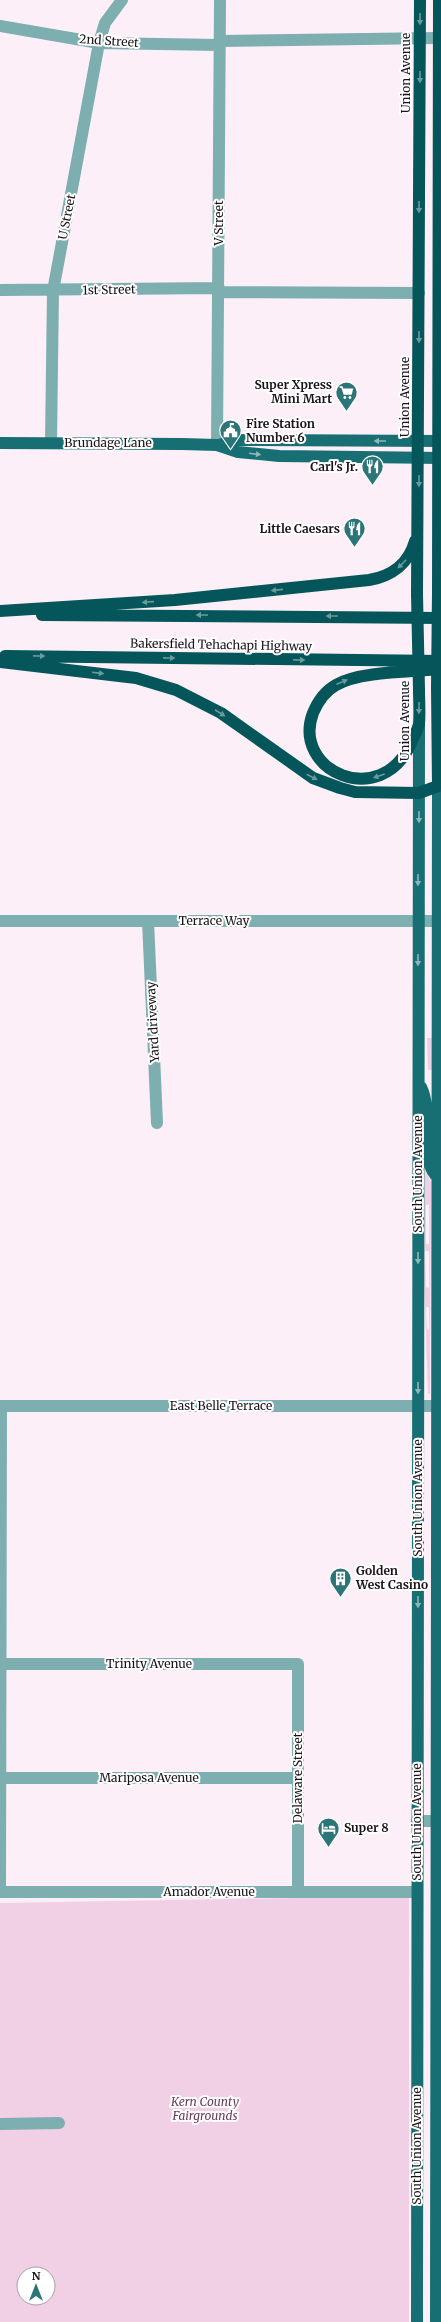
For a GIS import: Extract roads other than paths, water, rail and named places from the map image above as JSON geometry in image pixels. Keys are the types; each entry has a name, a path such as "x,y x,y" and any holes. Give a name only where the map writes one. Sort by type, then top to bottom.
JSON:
{"highway":[{"name":"Union Avenue","path":"419,725 417,594 419,458 420,0"},
{"path":"0,662 116,675 156,683 199,700 221,713 300,770 326,784 355,792 419,793 438,786 437,687 440,441 438,0"},
{"path":"0,611 175,600 378,579 388,575 406,560 412,551 418,530"},
{"path":"351,616 441,610"},
{"path":"0,615 351,616 441,618"},
{"name":"Bakersfield Tehachapi Highway","path":"0,656 441,662"},
{"path":"419,725 408,750 397,766 382,775 371,778 352,779 334,771 319,757 311,740 311,723 315,708 323,695 335,686 363,677 441,669"},
{"path":"438,760 441,749"}],"main road":[{"name":"Brundage Lane","path":"0,443 217,445 239,440 440,441"},
{"name":"Brundage Lane","path":"217,445 238,452 279,456 440,458"},
{"name":"Union Avenue","path":"419,725 419,793"},
{"name":"South Union Avenue","path":"417,2322 418,1083 431,921 438,786"},
{"name":"South Union Avenue","path":"419,793 431,921 439,1177 439,1821 436,2322"},
{"path":"418,1083 427,1104 428,1166 439,1177"}],"street":[{"name":"U Street","path":"51,443 53,291 99,43 105,23 122,0"},
{"name":"V Street","path":"217,445 220,0"},
{"name":"2nd Street","path":"0,26 99,43 220,43 438,38"},
{"name":"1st Street","path":"0,290 219,290 419,293"},
{"name":"Terrace Way","path":"0,921 431,921"},
{"name":"Yard driveway","path":"148,921 157,1123"},
{"name":"East Belle Terrace","path":"0,1406 439,1406"},
{"path":"0,1406 0,1892"},
{"name":"Trinity Avenue","path":"0,1664 298,1664"},
{"name":"Delaware Street","path":"298,1664 298,1891"},
{"name":"Mariposa Avenue","path":"0,1778 298,1778"},
{"path":"417,1821 439,1821"},
{"name":"Amador Avenue","path":"0,1892 418,1892"},
{"path":"0,2124 59,2123"}],"place":[{"name":"Super Xpress Mini Mart","path":"347,412"},
{"name":"Fire Station Number 6","path":"230,450"},
{"name":"Carl's Jr.","path":"373,486"},
{"name":"Little Caesars","path":"355,548"},
{"name":"Golden West Casino","path":"341,1598"},
{"name":"Super 8","path":"329,1848"}],"park label":[{"name":"Kern County Fairgrounds","path":"205,2109"}]}
